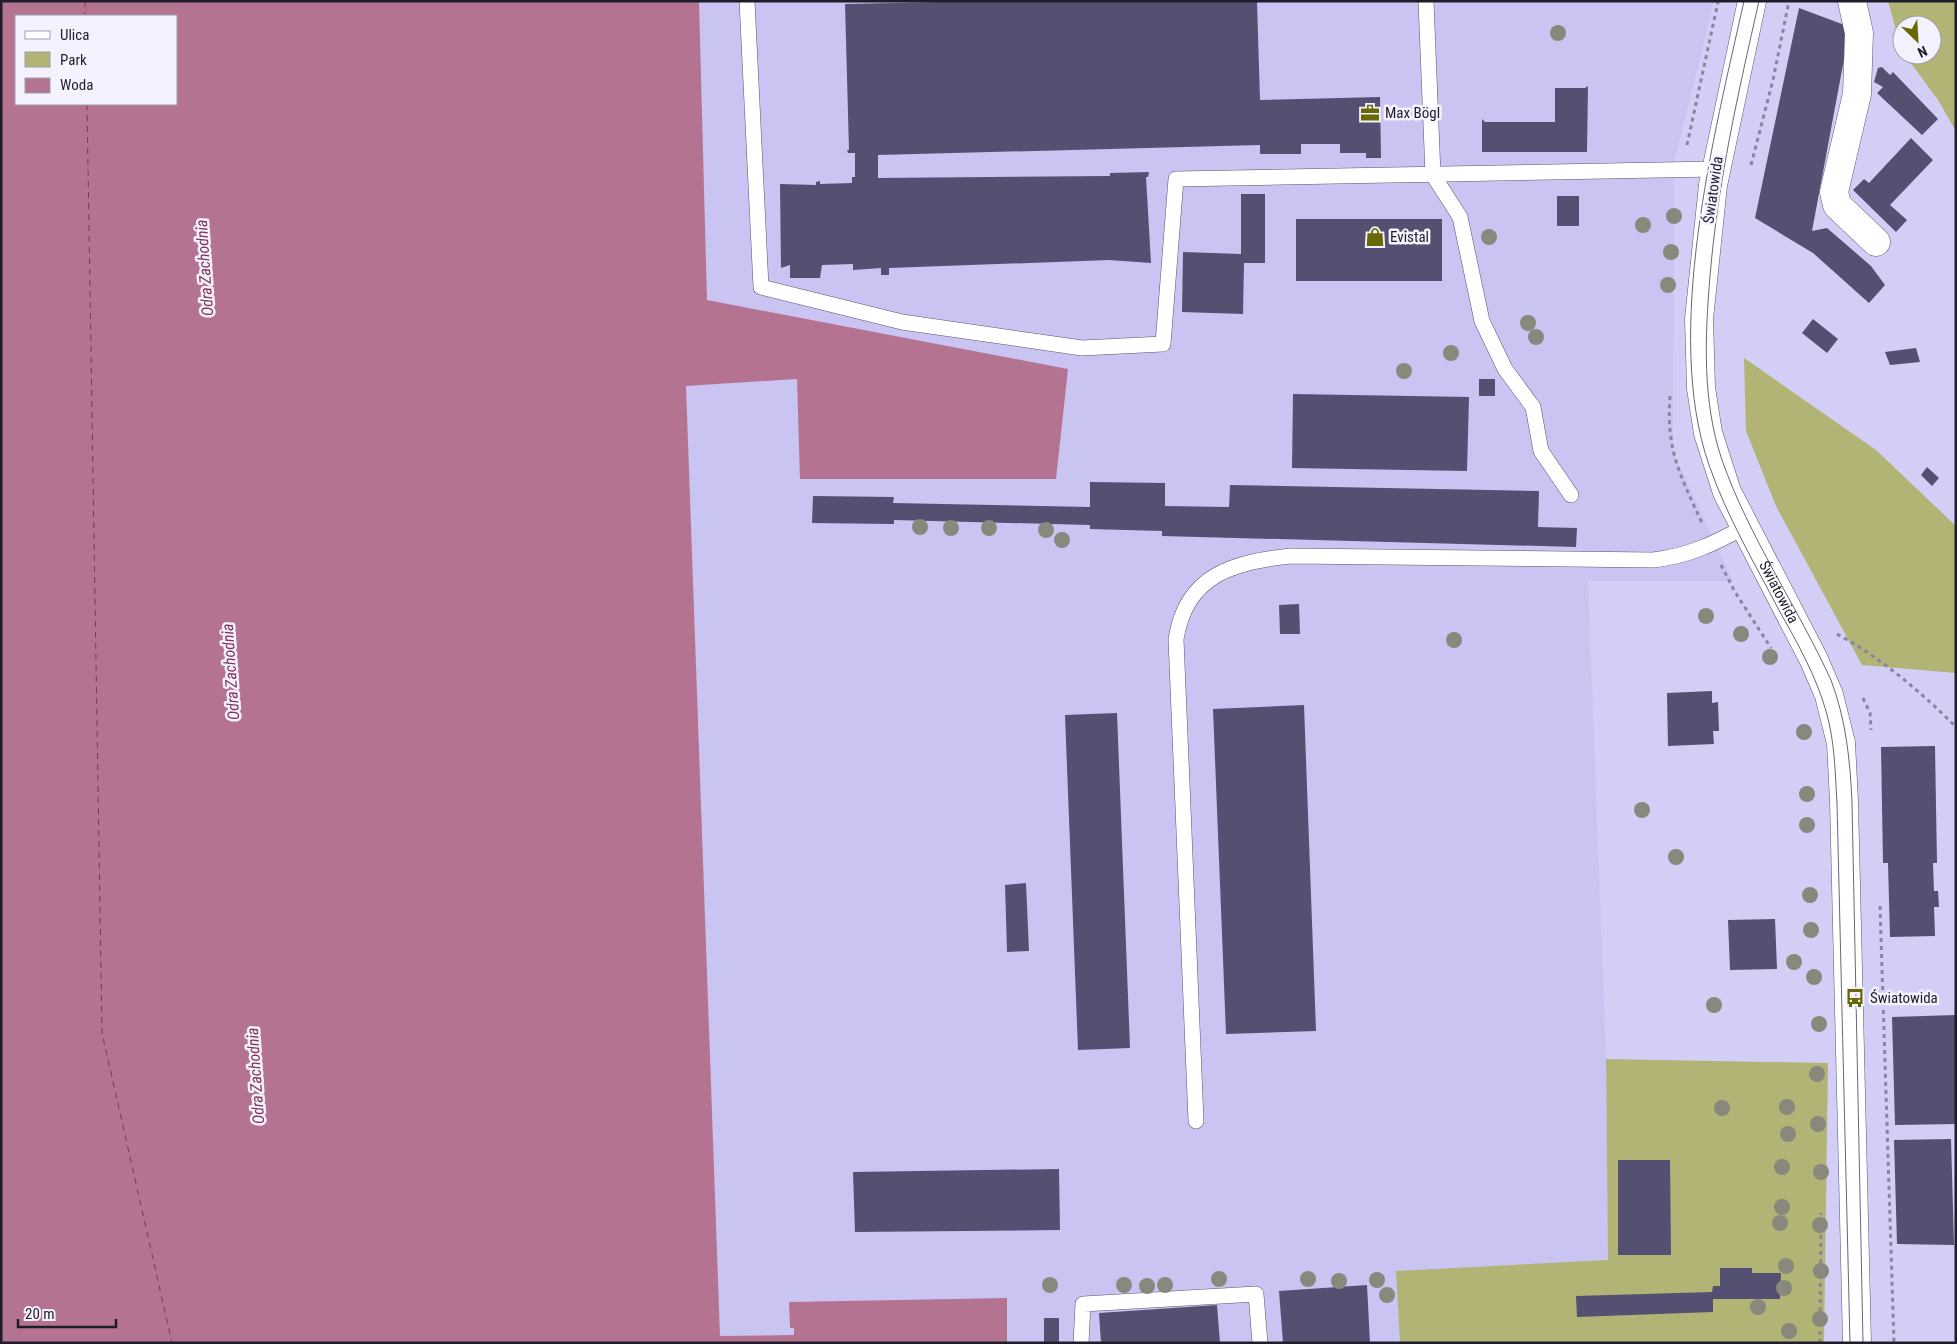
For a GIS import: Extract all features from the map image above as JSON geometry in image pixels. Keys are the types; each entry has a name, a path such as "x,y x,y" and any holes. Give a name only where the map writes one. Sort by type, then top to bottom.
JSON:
{"street":[{"name":"Światowida","path":"1752,1 1715,169 1699,319 1700,388 1704,418 1716,461 1744,527 1820,672 1833,707 1841,743 1844,794 1857,1343"},
{"path":"1852,1 1859,33 1858,94 1834,192 1837,205 1876,242"}],"lane":[{"path":"747,1 761,287 902,322 1082,348 1162,344 1176,179 1715,169"},
{"path":"1426,1 1433,175 1460,217 1482,321 1505,369 1533,406 1541,451 1571,495"},
{"path":"1196,1121 1176,639 1183,610 1190,598 1211,579 1226,571 1257,560 1291,556 1653,560 1685,555 1711,545 1744,527"},
{"path":"1081,1343 1083,1304 1256,1294 1260,1343"}],"path":[{"path":"1683,170 1691,120 1718,1"},
{"path":"1670,386 1668,425 1675,463 1711,545 1735,592 1772,650"},
{"path":"1834,632 1864,649 1939,710 1956,727"},
{"path":"1820,1343 1821,1205"}],"shaded area":[{"path":"699,1 1714,1 1674,163 1673,452 1733,581 1588,581 1606,1059 1608,1260 1397,1271 1400,1343 720,1343 686,385 707,300"}],"green space":[{"path":"1888,1 1956,1 1956,131 1938,100 1912,65 1942,65 1942,15 1892,16"},
{"path":"1744,358 1876,450 1956,526 1956,673 1862,665 1776,506 1746,431"},
{"path":"1606,1059 1828,1063 1824,1343 1400,1343 1396,1271 1608,1260"}],"water":[{"name":"Odra Zachodnia","path":"1,1 699,1 707,300 1068,369 1056,479 800,479 797,379 686,386 720,1336 794,1335 794,1328 790,1328 789,1302 1007,1298 1007,1343 1,1343"}],"building":[{"path":"988,1 1257,1 1260,100 1380,97 1381,158 1366,158 1366,153 1340,153 1340,144 1301,144 1301,154 1260,154 1260,145 878,155 878,178 1110,176 1110,173 1149,172 1148,177 1146,177 1151,263 1109,260 889,268 889,275 881,275 881,268 853,270 853,264 822,265 820,278 790,278 790,265 781,268 780,184 816,185 816,182 820,181 820,184 852,183 852,177 855,177 855,153 848,153 847,150 849,150 845,4"},
{"path":"1799,8 1850,27 1812,231 1827,228 1871,266 1885,285 1869,303 1813,253 1755,218"},
{"path":"1882,67 1890,75 1893,72 1938,119 1922,135 1877,93 1883,87 1874,82 1878,68"},
{"path":"1588,86 1587,152 1482,152 1482,119 1485,122 1555,122 1555,88 1585,88"},
{"path":"1911,138 1933,160 1890,205 1907,220 1896,232 1853,190 1864,179 1869,183"},
{"path":"1241,194 1265,194 1265,263 1244,263 1243,314 1182,312 1183,252 1241,254"},
{"path":"1557,196 1579,196 1579,226 1557,226"},
{"path":"1296,219 1442,219 1442,281 1296,281"},
{"path":"1813,319 1838,339 1827,353 1802,333"},
{"path":"1916,348 1920,362 1890,365 1885,352"},
{"path":"1479,379 1495,379 1495,396 1479,396"},
{"path":"1293,394 1469,397 1467,471 1292,468"},
{"path":"1927,467 1939,478 1932,486 1921,475"},
{"path":"1090,482 1165,483 1165,506 1229,507 1230,485 1539,491 1538,527 1577,528 1576,547 1162,536 1162,531 1090,529 1090,525 894,520 894,524 812,523 813,496 894,497 893,503 1090,507"},
{"path":"1299,604 1300,634 1280,634 1279,605"},
{"path":"1712,691 1712,703 1718,702 1719,731 1713,731 1714,744 1668,746 1667,693"},
{"path":"1304,705 1316,1031 1226,1034 1213,709"},
{"path":"1117,713 1130,1048 1078,1050 1065,715"},
{"path":"1935,746 1937,863 1933,863 1934,891 1938,891 1939,907 1934,907 1935,936 1890,937 1888,863 1883,863 1881,747"},
{"path":"1026,883 1029,951 1007,952 1005,885"},
{"path":"1775,919 1777,969 1730,970 1728,920"},
{"path":"1956,1015 1956,1124 1895,1125 1892,1017"},
{"path":"1951,1139 1954,1245 1897,1244 1894,1140"},
{"path":"1618,1160 1670,1160 1671,1255 1618,1255"},
{"path":"1059,1169 1060,1230 855,1232 853,1172"},
{"path":"1720,1268 1752,1268 1752,1273 1781,1273 1780,1299 1713,1299 1713,1312 1577,1317 1576,1296 1712,1292 1713,1286 1720,1286"},
{"path":"1367,1285 1370,1343 1283,1343 1279,1291"},
{"path":"1217,1305 1220,1343 1101,1343 1099,1313"},
{"path":"1044,1318 1059,1318 1059,1343 1044,1343"}],"ferry route":[{"path":"85,1 85,15"},
{"path":"87,105 102,1033 172,1343"}],"tram line":[{"path":"1744,1 1719,112 1698,234 1692,295 1691,355 1696,412 1709,465 1716,484 1751,558 1812,673 1822,698 1831,734 1837,803 1850,1343"},
{"path":"1759,1 1723,172 1718,206 1707,322 1708,392 1716,438 1733,489 1759,544 1818,652 1831,680 1846,740 1852,802 1863,1343"}],"place":[{"name":"Max Bögl","path":"1370,113"},
{"name":"Evistal","path":"1375,237"},
{"name":"Światowida","path":"1855,998"}]}
